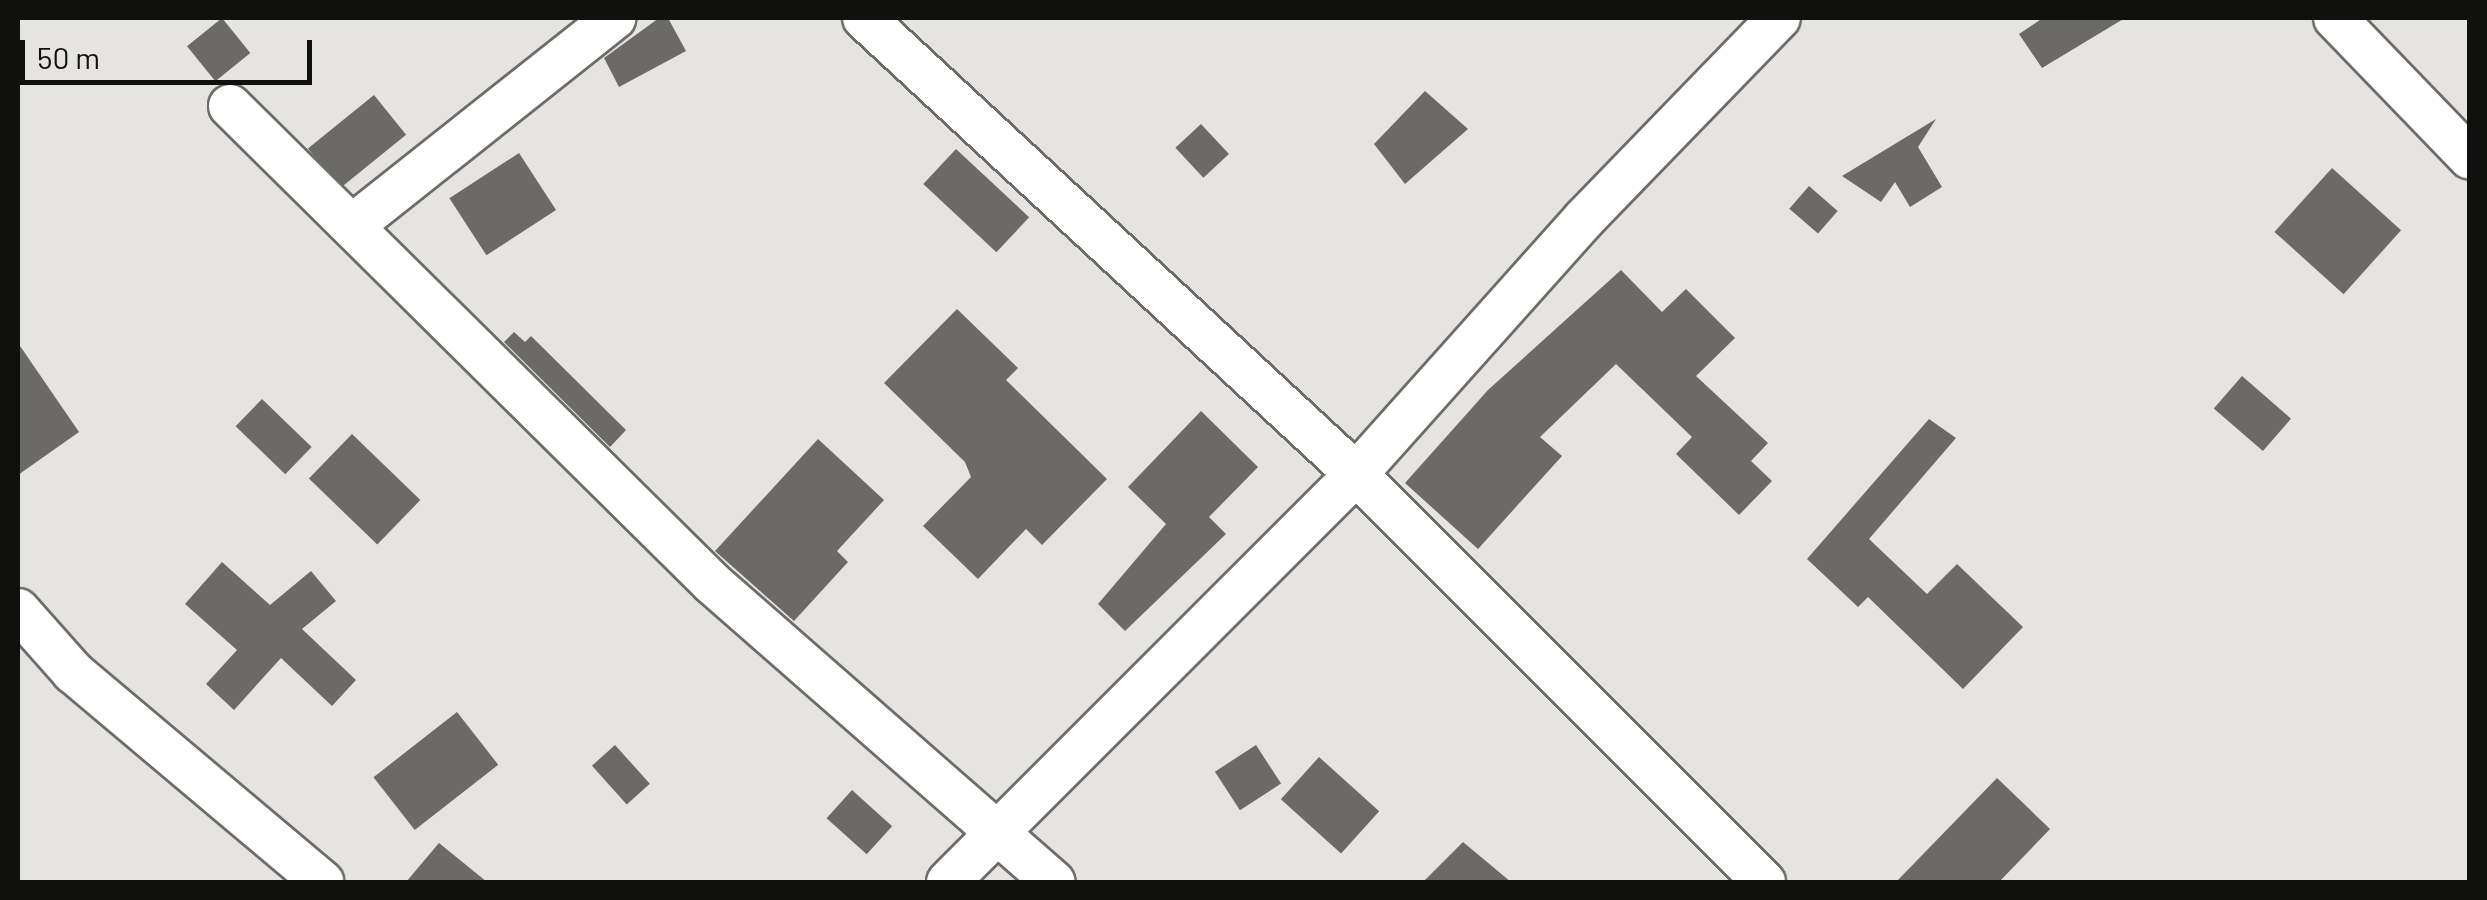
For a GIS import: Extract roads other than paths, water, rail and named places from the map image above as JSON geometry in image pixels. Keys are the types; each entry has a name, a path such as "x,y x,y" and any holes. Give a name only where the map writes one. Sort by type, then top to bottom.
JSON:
{"street":[{"path":"352,226 614,18"},
{"path":"864,18 1356,474 1764,882"},
{"path":"948,882 1356,474 1584,219 1779,18"},
{"path":"2335,18 2470,158"},
{"path":"230,106 712,583 1053,882"},
{"path":"18,610 73,672 322,882"}]}
